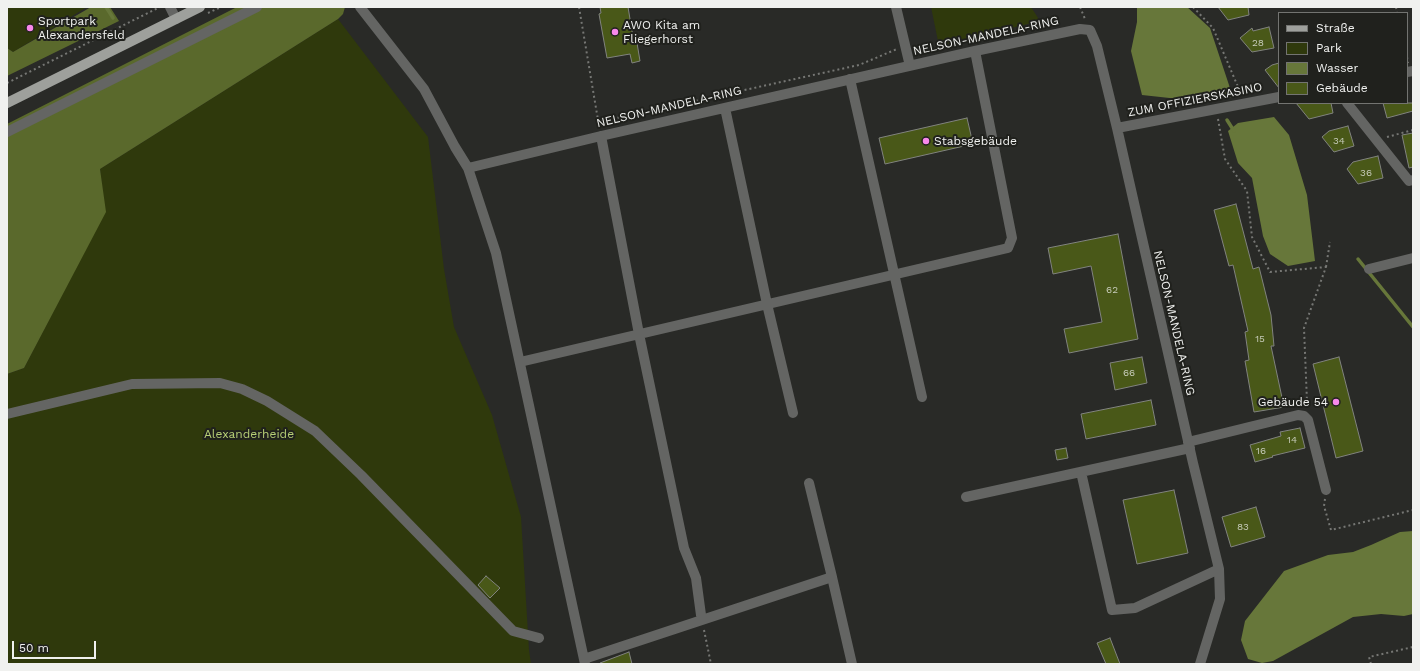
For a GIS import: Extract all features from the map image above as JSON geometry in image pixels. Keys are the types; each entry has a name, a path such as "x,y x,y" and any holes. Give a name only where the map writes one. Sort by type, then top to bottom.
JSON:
{"main road":[{"path":"7,103 200,7"}],"street":[{"path":"170,7 176,19"},
{"path":"7,132 257,7"},
{"path":"360,7 424,89 468,168 496,253 584,662 832,577"},
{"path":"896,7 910,66"},
{"name":"NELSON-MANDELA-RING","path":"468,168 601,136 974,51 1080,29 1090,30 1097,46 1117,128 1189,445 1219,569 1220,599 1200,664"},
{"path":"520,362 1008,248 1012,238 974,51"},
{"path":"850,79 922,397"},
{"name":"ZUM OFFIZIERSKASINO","path":"1117,128 1278,97"},
{"path":"1349,104 1409,181 1413,180"},
{"path":"725,108 767,304 793,413"},
{"path":"601,136 639,334 684,548 696,578 701,615"},
{"path":"1369,269 1413,258"},
{"path":"7,414 132,384 220,383 242,389 266,401 315,431 361,475 513,631 539,638"},
{"path":"966,497 1081,472 1189,445 1298,415 1304,416 1308,420 1326,490"},
{"path":"1081,472 1112,610 1135,608 1219,569"},
{"path":"809,483 852,664"}],"path":[{"path":"7,83 160,7"},
{"path":"579,7 601,136"},
{"path":"1193,7 1213,28 1245,104"},
{"path":"598,122 859,65 905,45"},
{"path":"1217,109 1225,159 1247,191 1252,237 1270,272 1326,267"},
{"path":"1376,139 1413,130"},
{"path":"1304,416 1307,402 1304,328 1326,267 1330,242"},
{"path":"1326,490 1324,506 1331,530 1413,510"},
{"path":"701,615 711,664"},
{"path":"1371,664 1369,657 1413,647"}],"green space":[{"name":"Sportpark Alexandersfeld","path":"7,7 87,7 13,52 7,48"},
{"path":"931,7 1031,7 1040,21 939,46"},
{"name":"Alexanderheide","path":"338,19 428,137 444,269 454,327 492,415 521,517 531,664 7,664 7,374 24,368 105,212 100,169"}],"shaded area":[{"path":"91,7 110,7 119,21 7,76 7,48 13,52"},
{"path":"237,7 345,7 343,14 338,19 100,169 106,212 24,368 7,374 7,124"}],"water":[{"path":"1137,7 1187,7 1210,28 1233,97 1188,100 1142,95 1131,51 1137,22"},
{"path":"1274,117 1289,135 1307,195 1315,261 1288,266 1270,254 1263,236 1252,178 1238,163 1228,131 1238,123"},
{"path":"1413,531 1413,614 1404,616 1381,614 1353,617 1273,661 1262,663 1248,659 1241,640 1245,621 1284,571 1328,555 1353,552 1400,532"}],"building":[{"name":"AWO Kita am Fliegerhorst","path":"600,7 628,7 633,37 636,37 640,61 632,63 630,54 607,58 599,14 601,13"},
{"path":"1218,7 1248,7 1249,15 1228,20"},
{"path":"1269,27 1274,48 1252,52 1240,38 1252,28 1253,31"},
{"path":"1278,63 1278,87 1265,70 1272,65"},
{"path":"1413,103 1413,111 1387,118 1383,104"},
{"path":"1297,104 1331,104 1333,113 1309,119"},
{"name":"Stabsgebäude","path":"967,118 973,144 885,164 879,138"},
{"path":"1348,126 1354,146 1334,152 1322,137 1329,131"},
{"path":"1413,133 1413,167 1409,168 1402,135"},
{"path":"1378,156 1383,178 1358,184 1347,169 1353,162"},
{"path":"1236,204 1253,269 1259,267 1271,315 1274,346 1271,346 1284,407 1254,412 1245,361 1249,360 1245,332 1248,331 1233,265 1229,266 1214,210"},
{"path":"1118,234 1138,339 1069,353 1064,329 1102,322 1091,266 1053,274 1048,248"},
{"path":"1142,357 1147,383 1115,390 1110,363"},
{"name":"Gebäude 54","path":"1339,357 1363,451 1336,458 1313,364"},
{"path":"1151,400 1156,425 1086,439 1081,414"},
{"path":"1300,428 1305,448 1255,462 1250,445 1281,436 1280,432"},
{"path":"1066,448 1068,458 1057,460 1055,450"},
{"path":"1174,490 1188,553 1137,564 1123,500"},
{"path":"1256,507 1265,537 1231,547 1222,517"},
{"path":"486,576 500,588 490,598 478,585"},
{"path":"1110,638 1120,664 1106,664 1097,643"},
{"path":"629,652 632,664 600,664 600,663"}],"waterway":[{"path":"106,7 113,18"},
{"path":"1227,120 1234,131"},
{"path":"1358,259 1413,327"}],"place":[{"name":"Sportpark Alexandersfeld","path":"30,28"},
{"name":"AWO Kita am Fliegerhorst","path":"615,32"},
{"name":"Stabsgebäude","path":"926,141"},
{"name":"Gebäude 54","path":"1336,402"}]}
